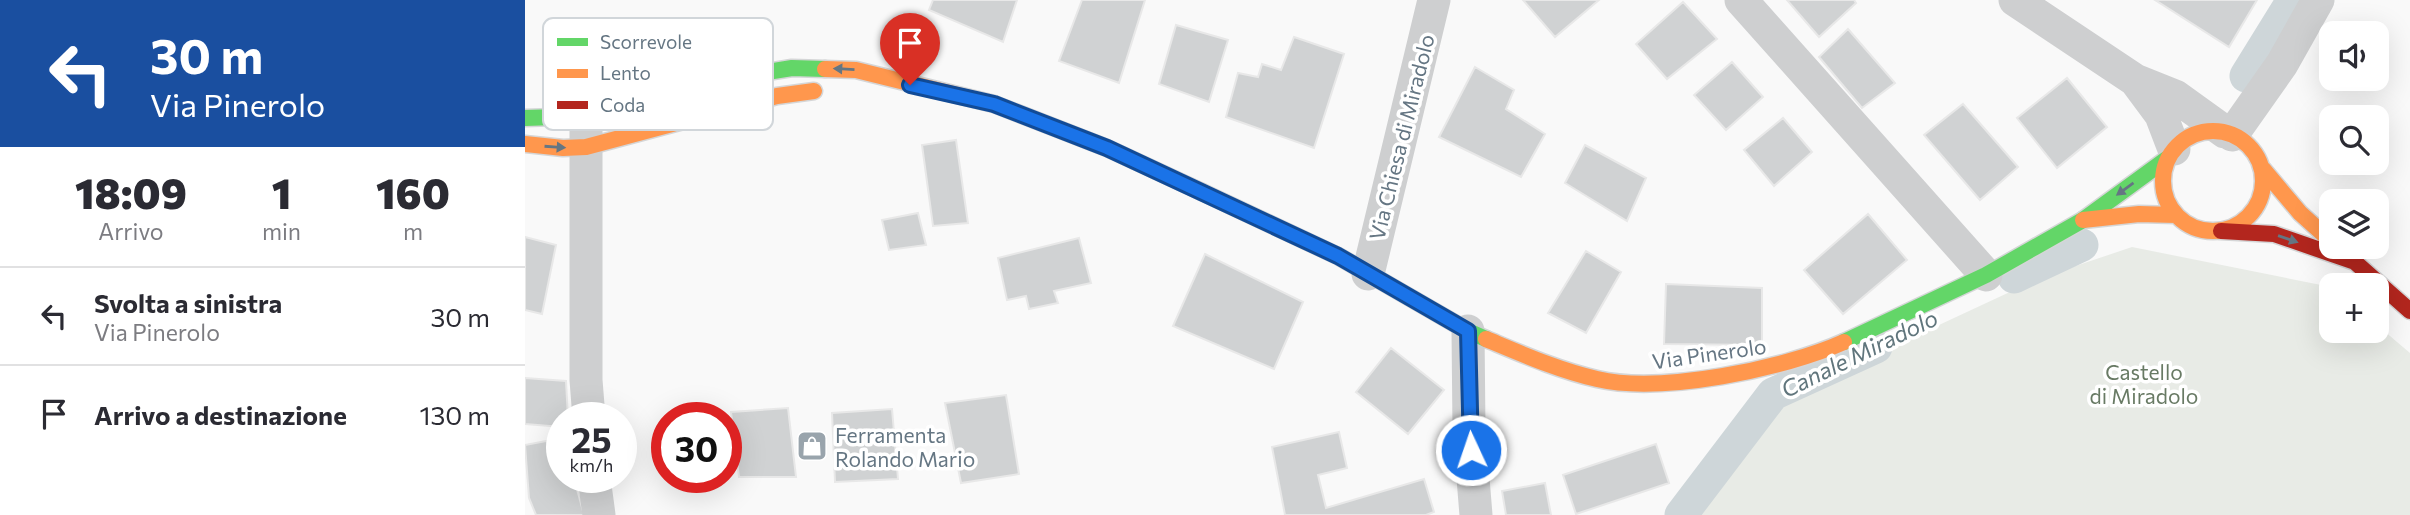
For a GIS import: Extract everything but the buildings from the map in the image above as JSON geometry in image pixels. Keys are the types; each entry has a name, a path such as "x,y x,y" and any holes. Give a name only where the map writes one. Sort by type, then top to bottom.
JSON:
{"street":[{"name":"Via Chiesa di Miradolo","path":"1368,274 1434,0"},
{"path":"1741,0 1986,275"},
{"path":"2015,0 2135,80 2175,96 2250,146 2263,169 2300,213 2319,230"},
{"path":"2228,133 2282,64 2318,0"},
{"name":"Via Pinerolo","path":"773,71 792,68 856,70 994,104 1107,148 1338,256 1468,331 1562,370 1599,380 1657,384 1767,368 1835,346 1986,275 2083,220 2171,153"},
{"path":"2135,80 2161,115 2171,153"},
{"name":"Via Pinerolo","path":"773,97 841,87 910,85"},
{"name":"Via Pinerolo","path":"525,117 543,119"},
{"name":"Via Pinerolo","path":"580,130 597,130"},
{"name":"Via Pinerolo","path":"525,144 563,148 592,130"},
{"path":"2228,133 2211,131 2197,134 2185,139 2171,153 2164,173 2163,188 2167,202 2176,215 2188,226 2204,231 2274,234 2355,262"},
{"path":"586,132 588,402"},
{"path":"2221,232 2237,226 2250,216 2260,202 2264,186 2263,169"},
{"name":"Via Pinerolo","path":"2083,220 2139,214 2176,215"},
{"path":"2352,259 2410,311"},
{"path":"1468,331 1469,429 1476,515"},
{"path":"596,493 599,515"}],"green space":[{"name":"Castello di Miradolo","path":"2132,247 2319,285 2319,343 2389,343 2389,335 2410,353 2410,515 1694,515 1780,399 2040,278"}],"waterway":[{"name":"Canale Miradolo","path":"2246,76 2293,0"},
{"name":"Canale Miradolo","path":"2014,277 2082,245"},
{"name":"Canale Miradolo","path":"1681,515 1773,394 1876,347"}],"traffic: fast":[{"path":"773,71 792,68 825,69"},
{"path":"525,118 543,117"},
{"path":"1844,342 1986,275 2083,220 2168,158"},
{"path":"1202,192 1338,256 1486,339"}],"traffic: slow":[{"path":"825,69 856,70 994,104 1107,148 1202,192"},
{"path":"773,97 814,91"},
{"path":"525,144 563,148 586,147 650,130"},
{"path":"2213,131 2232,135 2249,145 2259,162 2263,181 2259,200 2249,217 2232,227 2213,231 2194,227 2177,217 2167,200 2163,181 2167,162 2177,145 2194,135 2213,131"},
{"path":"2263,169 2300,213 2319,230"},
{"path":"2083,220 2139,214 2176,215"},
{"path":"1486,339 1583,375 1624,383 1687,381 1756,370 1844,342"}],"traffic: jam":[{"path":"2221,231 2274,234 2355,262"},
{"path":"2352,259 2410,311"}],"place":[{"name":"Ferramenta Rolando Mario","path":"812,446"}],"route":[{"path":"910,85 994,104 1107,148 1338,256 1468,331 1471,450"}]}
